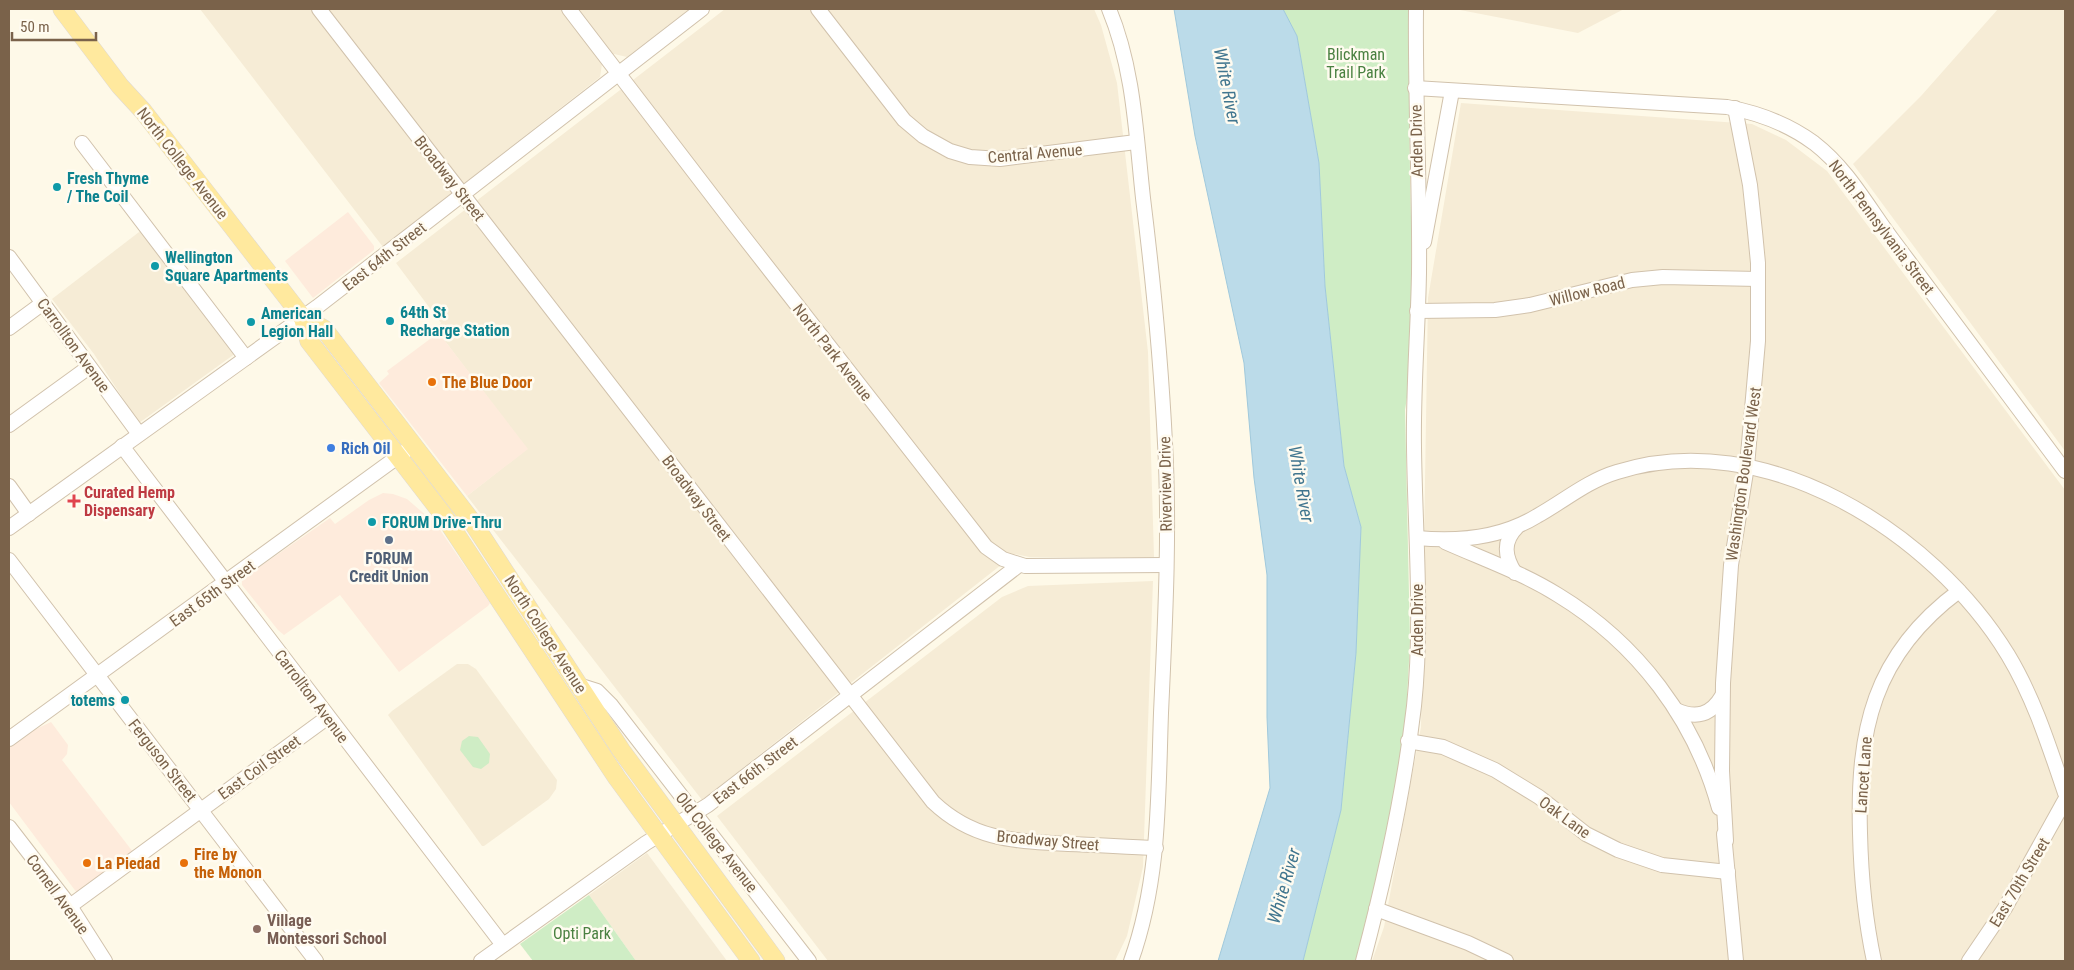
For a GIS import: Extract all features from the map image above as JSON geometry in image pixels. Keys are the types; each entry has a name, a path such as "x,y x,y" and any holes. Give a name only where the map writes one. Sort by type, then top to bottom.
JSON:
{"main road":[{"name":"North College Avenue","path":"62,9 120,86 144,111 303,318 309,341 444,516 580,722 659,835 751,961"},
{"name":"North College Avenue","path":"303,318 324,329 473,523 622,750 776,961"}],"street":[{"name":"Broadway Street","path":"319,9 928,797 950,816 971,828 999,838 1023,842 1156,848"},
{"name":"North Park Avenue","path":"568,9 981,541 999,557 1019,565 1042,567 1166,565"},
{"name":"East 64th Street","path":"9,528 138,434 303,318 702,9"},
{"name":"Central Avenue","path":"818,9 904,120 923,136 941,147 970,157 1000,159 1136,142"},
{"name":"Riverview Drive","path":"1109,9 1127,64 1132,90 1136,142 1158,334 1166,443 1166,565 1156,848 1146,909 1130,961"},
{"name":"Arden Drive","path":"1363,961 1395,823 1414,705 1417,538 1414,437 1419,273 1415,88 1416,9"},
{"name":"North Pennsylvania Street","path":"1415,88 1735,108 1758,114 1788,126 1814,144 1838,166 2065,471"},
{"name":"Arden Drive","path":"1419,273 1452,91"},
{"name":"Washington Boulevard West","path":"1726,841 1722,771 1722,696 1731,565 1747,466 1758,340 1758,278 1750,186 1735,108"},
{"path":"82,143 246,358"},
{"name":"Carrollton Avenue","path":"9,257 138,434"},
{"name":"Willow Road","path":"1417,311 1494,310 1530,305 1632,280 1663,277 1758,278"},
{"path":"9,328 43,303"},
{"path":"9,425 89,367"},
{"name":"East 65th Street","path":"9,739 414,445"},
{"name":"Carrollton Avenue","path":"122,446 503,945"},
{"path":"1417,538 1442,541 1477,538 1517,527 1578,490 1618,472 1673,461 1719,461 1747,466 1805,484 1860,511 1916,551 1959,591 1990,628 2018,673 2040,722 2065,793"},
{"path":"9,486 29,514"},
{"path":"1515,573 1507,560 1506,550 1510,535 1517,527"},
{"path":"1442,541 1515,573 1558,595 1608,631 1641,663 1676,710 1705,766 1717,802 1726,841 1736,961"},
{"name":"Ferguson Street","path":"9,560 316,961"},
{"name":"East 66th Street","path":"481,961 659,835 708,805 1019,565"},
{"name":"Lancet Lane","path":"1874,961 1865,907 1860,860 1859,801 1864,735 1875,697 1899,651 1928,616 1959,591"},
{"name":"Old College Avenue","path":"578,685 597,691 625,722 809,961"},
{"path":"1676,710 1694,716 1701,715 1711,711 1722,696"},
{"name":"East Coil Street","path":"70,906 328,717"},
{"name":"Oak Lane","path":"1408,741 1448,749 1495,770 1539,797 1586,834 1618,850 1662,864 1728,872"},
{"name":"East 70th Street","path":"1969,961 2005,908 2065,800"},
{"name":"Cornell Avenue","path":"9,827 70,906 105,961"},
{"path":"1376,909 1468,943 1506,961"}],"shaded area":[{"path":"200,9 689,9 627,57 614,54 602,64 600,77 383,247"},
{"path":"725,9 1094,9 1101,25 1117,83 1148,352 1154,557 1029,557 1015,554 702,800 467,496 527,449 435,328 441,323 396,263"},
{"path":"1455,9 1624,9 1578,33"},
{"path":"1998,9 2065,9 2065,451 1853,164 1921,96"},
{"path":"1461,103 1752,124 1786,140 1827,171 2065,490 2065,961 1372,961 1384,927 1421,727 1428,298"},
{"path":"348,212 374,246 374,250 313,298 285,261"},
{"name":"Wellington Square Apartments","path":"143,229 236,353 139,423 94,354 52,299"},
{"path":"435,328 528,449 467,496 379,383 389,374 387,371 430,339"},
{"path":"383,493 407,499 436,524 490,603 399,672 340,595 284,635 242,585 242,579 330,518 335,524 369,500"},
{"path":"1153,581 1143,867 1127,936 1115,961 828,961 717,816 1002,597 1028,586"},
{"path":"457,664 468,664 476,669 557,780 556,789 549,799 484,846 482,846 388,715"},
{"path":"51,722 68,745 67,754 62,760 133,852 77,893 9,802 9,748 34,730"},
{"path":"647,853 727,961 636,961 589,895"}],"green space":[{"name":"Blickman Trail Park","path":"1283,9 1411,9 1412,338 1405,410 1410,641 1406,719 1394,801 1362,943 1356,961 1303,961 1341,810 1356,653 1361,527 1344,466 1325,286 1319,163 1297,36"},
{"path":"469,736 478,737 490,754 489,763 481,769 473,767 460,750 462,741"},
{"name":"Opti Park","path":"589,895 636,961 533,961 520,944"}],"water":[{"name":"White River","path":"1174,9 1283,9 1297,36 1319,163 1325,286 1344,466 1361,527 1356,653 1341,810 1303,961 1218,961 1270,788 1267,717 1267,575 1254,478 1244,363 1195,136"}],"place":[{"name":"Fresh Thyme / The Coil","path":"57,187"},
{"name":"Wellington Square Apartments","path":"155,266"},
{"name":"64th St Recharge Station","path":"390,321"},
{"name":"American Legion Hall","path":"251,322"},
{"name":"The Blue Door","path":"432,382"},
{"name":"Rich Oil","path":"331,448"},
{"name":"Curated Hemp Dispensary","path":"74,501"},
{"name":"FORUM Drive-Thru","path":"372,522"},
{"name":"FORUM Credit Union","path":"389,540"},
{"name":"totems","path":"125,700"},
{"name":"La Piedad","path":"87,863"},
{"name":"Fire by the Monon","path":"184,863"},
{"name":"Village Montessori School","path":"257,929"}]}
